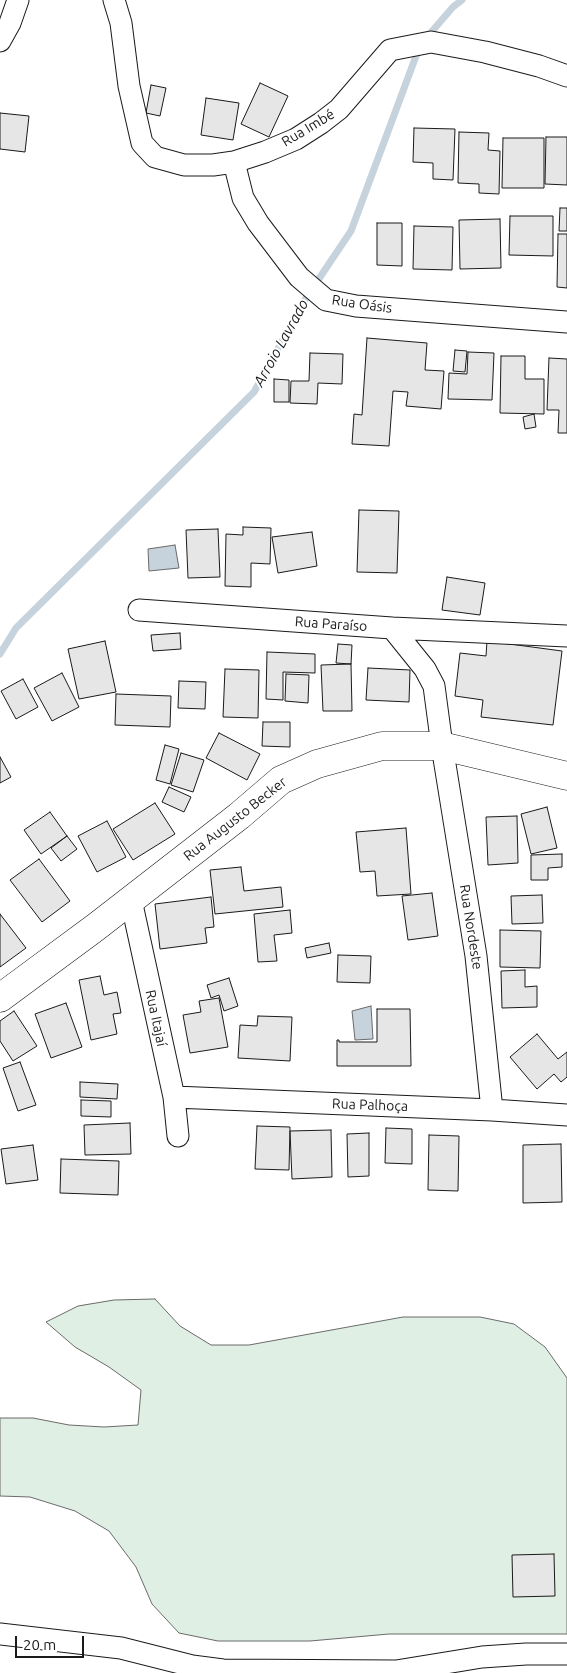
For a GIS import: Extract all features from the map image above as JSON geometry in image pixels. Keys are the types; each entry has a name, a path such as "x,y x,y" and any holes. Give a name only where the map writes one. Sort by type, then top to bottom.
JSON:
{"main road":[{"name":"Rua Augusto Becker","path":"0,998 131,900 239,816 281,780 317,764 382,746 442,746 567,776"}],"street":[{"path":"0,41 10,23 18,0"},
{"name":"Rua Imbé","path":"114,0 121,23 129,86 142,143 155,156 184,165 212,165 234,162 296,139 339,109 390,50 431,42 485,52 539,66 567,76"},
{"name":"Rua Oásis","path":"234,162 243,198 258,224 300,277 326,300 356,306 567,322"},
{"name":"Rua Paraíso","path":"139,610 392,628 567,636"},
{"path":"392,628 420,663 434,686 442,746"},
{"name":"Rua Nordeste","path":"442,746 476,956 492,1110"},
{"name":"Rua Itajaí","path":"131,900 174,1097 178,1136"},
{"name":"Rua Palhoça","path":"174,1097 492,1110 567,1115"},
{"path":"0,1634 121,1648 192,1666 223,1670 355,1672 396,1670 482,1657 517,1654 567,1654"}],"green space":[{"path":"155,1299 180,1326 211,1345 249,1345 403,1317 480,1317 514,1324 545,1347 567,1378 567,1634 389,1634 310,1641 218,1641 179,1633 152,1604 136,1567 109,1531 75,1511 30,1497 0,1496 0,1418 33,1418 69,1425 104,1427 138,1425 141,1390 109,1367 75,1347 46,1322 78,1306 114,1300"}],"shaded area":[{"path":"175,545 179,568 149,571 148,549"},
{"path":"371,1006 373,1039 355,1040 352,1011"}],"building":[{"path":"260,83 288,96 269,137 241,124"},
{"path":"151,85 166,88 160,116 146,113"},
{"path":"206,98 239,103 233,140 201,135"},
{"path":"0,113 29,116 25,152 0,149"},
{"path":"414,128 455,129 453,180 433,179 433,163 413,162"},
{"path":"459,132 489,133 488,150 500,151 499,194 479,193 479,184 458,183"},
{"path":"546,137 567,137 567,185 545,184"},
{"path":"503,138 544,138 544,188 502,188"},
{"path":"560,208 567,208 567,231 559,231"},
{"path":"510,216 553,216 553,256 509,255"},
{"path":"500,219 501,268 460,269 459,220"},
{"path":"377,223 402,223 402,266 377,265"},
{"path":"414,226 453,227 452,270 413,269"},
{"path":"558,234 567,234 567,288 557,287"},
{"path":"367,338 427,343 425,370 444,371 441,409 406,406 408,392 393,391 389,446 352,444 354,414 362,415"},
{"path":"455,350 467,351 465,372 453,371"},
{"path":"468,352 494,353 492,400 448,399 449,373 467,374"},
{"path":"310,353 343,354 342,384 318,383 317,404 290,403 291,381 309,381"},
{"path":"501,356 525,356 525,379 544,379 544,414 500,413"},
{"path":"549,358 567,359 567,433 558,433 559,410 547,410"},
{"path":"274,379 289,380 289,402 274,402"},
{"path":"534,414 536,427 525,429 523,417"},
{"path":"359,510 399,511 397,573 357,572"},
{"path":"243,527 271,528 270,564 251,563 251,587 225,586 226,534 243,535"},
{"path":"218,529 220,577 188,578 186,530"},
{"path":"312,532 317,566 278,573 272,537"},
{"path":"447,577 485,583 480,615 442,610"},
{"path":"180,633 181,649 153,651 151,635"},
{"path":"105,641 116,692 79,699 68,649"},
{"path":"487,641 562,651 553,725 481,717 483,700 455,696 460,653 486,656"},
{"path":"338,644 352,645 351,664 336,663"},
{"path":"267,652 315,654 315,673 283,672 283,700 266,699"},
{"path":"351,664 352,711 323,711 321,665"},
{"path":"368,668 410,670 409,702 366,700"},
{"path":"225,669 259,670 258,718 223,717"},
{"path":"62,673 79,707 52,721 34,688"},
{"path":"286,674 309,675 308,703 285,701"},
{"path":"23,679 38,707 16,719 1,691"},
{"path":"179,681 206,682 205,709 178,708"},
{"path":"116,694 171,696 170,727 115,725"},
{"path":"263,722 290,722 290,747 262,746"},
{"path":"219,733 260,754 247,780 206,758"},
{"path":"165,745 179,749 170,784 156,780"},
{"path":"181,753 204,760 193,792 171,785"},
{"path":"0,757 11,777 0,783"},
{"path":"169,787 191,797 184,812 162,802"},
{"path":"155,803 175,834 133,860 113,829"},
{"path":"547,807 557,848 531,854 521,814"},
{"path":"50,812 67,836 41,854 24,830"},
{"path":"517,816 518,863 488,865 486,817"},
{"path":"107,821 126,857 97,872 78,836"},
{"path":"406,828 411,894 377,896 375,871 360,872 356,832"},
{"path":"67,836 77,849 61,861 51,848"},
{"path":"562,854 562,867 548,868 548,880 531,880 531,855"},
{"path":"39,859 70,901 42,922 10,880"},
{"path":"241,867 244,891 281,887 283,907 215,914 210,870"},
{"path":"432,893 438,936 408,940 402,896"},
{"path":"542,895 543,923 512,924 511,896"},
{"path":"211,897 214,927 205,928 207,943 160,949 155,904"},
{"path":"290,910 292,933 274,935 277,961 258,962 254,914"},
{"path":"0,914 26,948 0,967"},
{"path":"500,930 541,931 540,968 500,967"},
{"path":"329,943 331,953 307,958 305,948"},
{"path":"338,955 371,956 370,983 337,982"},
{"path":"525,970 525,987 537,986 537,1007 502,1008 501,971"},
{"path":"100,976 104,995 117,992 121,1013 113,1014 117,1034 91,1040 79,980"},
{"path":"229,978 238,1006 224,1011 219,995 211,998 207,985"},
{"path":"219,998 228,1047 190,1053 183,1015 201,1012 199,1001"},
{"path":"66,1003 82,1047 51,1058 35,1014"},
{"path":"377,1009 410,1009 411,1066 337,1066 337,1040 339,1042 377,1042"},
{"path":"14,1011 37,1046 13,1061 0,1041 0,1021"},
{"path":"258,1016 292,1017 290,1061 238,1058 240,1025 257,1026"},
{"path":"537,1034 558,1059 567,1052 567,1077 561,1082 554,1074 537,1089 510,1057"},
{"path":"20,1062 36,1105 18,1111 3,1068"},
{"path":"80,1082 118,1084 117,1099 80,1097"},
{"path":"81,1100 111,1101 111,1117 81,1116"},
{"path":"130,1123 131,1154 85,1155 84,1125"},
{"path":"257,1126 290,1127 289,1170 255,1169"},
{"path":"386,1128 412,1129 412,1164 385,1163"},
{"path":"331,1130 332,1177 292,1179 290,1131"},
{"path":"369,1133 369,1176 348,1177 347,1134"},
{"path":"429,1135 459,1136 458,1191 428,1190"},
{"path":"561,1144 562,1202 523,1203 523,1145"},
{"path":"33,1145 38,1180 6,1184 1,1149"},
{"path":"61,1159 119,1161 118,1195 60,1193"},
{"path":"554,1554 555,1596 513,1597 512,1555"}],"waterway":[{"name":"Arroio Lavrado","path":"427,37 453,7 462,0"},
{"name":"Arroio Lavrado","path":"0,654 16,628 254,392 306,298 351,231 419,48"}]}
